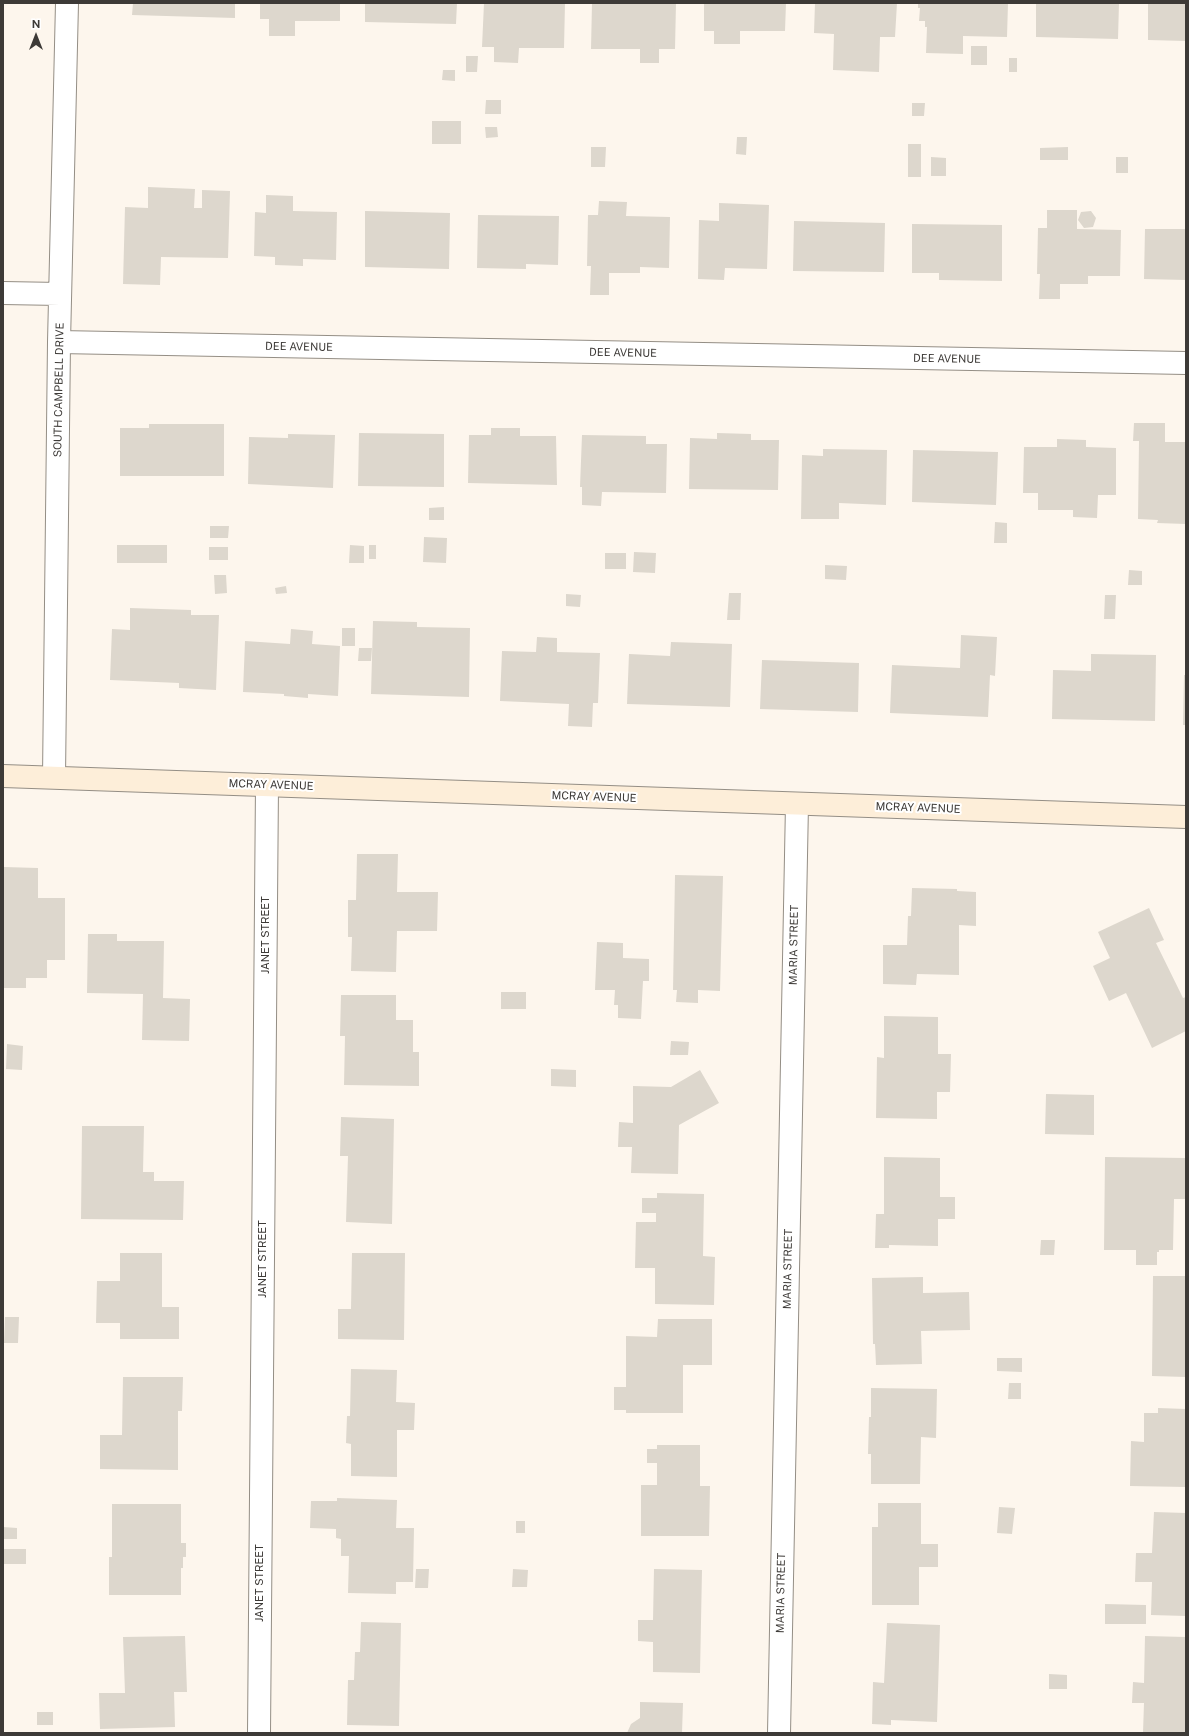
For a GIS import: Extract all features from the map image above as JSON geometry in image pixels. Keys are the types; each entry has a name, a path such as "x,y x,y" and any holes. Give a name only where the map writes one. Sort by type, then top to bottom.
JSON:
{"street":[{"name":"SOUTH CAMPBELL DRIVE","path":"54,777 59,342 67,3"},
{"path":"3,293 60,294"},
{"name":"DEE AVENUE","path":"59,342 1186,363"},
{"name":"MCRAY AVENUE","path":"3,776 1186,818"},
{"name":"JANET STREET","path":"259,1733 267,785"},
{"name":"MARIA STREET","path":"779,1733 797,804"}],"building":[{"path":"133,3 235,3 235,18 132,15"},
{"path":"260,3 340,3 340,21 295,21 295,36 269,36 269,19 260,19"},
{"path":"365,3 457,3 456,24 365,22"},
{"path":"484,3 565,3 564,48 519,48 518,63 494,62 494,47 482,47"},
{"path":"592,3 676,3 675,49 659,49 659,63 640,63 640,49 591,49"},
{"path":"704,3 786,3 785,31 740,31 740,44 714,44 714,31 704,31"},
{"path":"815,3 897,3 895,37 880,37 879,72 833,70 834,34 814,33"},
{"path":"918,3 1008,3 1007,37 963,36 963,54 926,53 927,27 925,27 925,21 919,21 920,8 918,8"},
{"path":"1036,3 1119,3 1118,39 1036,37"},
{"path":"1148,3 1186,3 1186,41 1148,40"},
{"path":"971,46 987,46 987,65 971,65"},
{"path":"466,56 478,56 477,72 466,72"},
{"path":"1009,58 1017,58 1017,72 1009,72"},
{"path":"443,70 455,70 455,81 442,80"},
{"path":"486,100 501,100 501,114 485,114"},
{"path":"912,103 925,103 924,116 912,116"},
{"path":"432,121 461,121 461,144 432,144"},
{"path":"485,127 497,127 498,137 486,138"},
{"path":"737,137 747,137 746,155 736,154"},
{"path":"908,144 921,144 921,177 908,177"},
{"path":"591,147 606,147 605,167 591,167"},
{"path":"1068,147 1068,160 1040,160 1040,148"},
{"path":"931,157 946,158 946,176 931,176"},
{"path":"1116,157 1128,157 1128,173 1116,173"},
{"path":"148,187 195,189 194,208 202,208 202,190 230,191 228,258 161,257 160,285 123,284 125,207 148,208"},
{"path":"266,195 293,196 293,211 337,212 336,260 303,259 303,266 275,265 275,257 254,256 255,212 266,213"},
{"path":"599,201 627,202 626,216 670,217 669,268 640,267 640,273 609,273 609,295 590,295 591,266 587,266 588,215 598,215"},
{"path":"719,203 769,205 767,269 725,268 724,280 698,279 699,220 719,221"},
{"path":"1047,210 1077,210 1077,229 1121,230 1120,276 1088,276 1088,284 1060,284 1060,299 1039,299 1040,274 1037,274 1038,228 1047,228"},
{"path":"365,211 450,213 449,269 365,267"},
{"path":"1091,211 1096,218 1093,227 1084,228 1078,220 1081,212"},
{"path":"478,215 559,216 558,265 526,264 526,269 477,268"},
{"path":"794,221 885,223 884,272 793,271"},
{"path":"912,224 1002,225 1002,281 939,280 939,273 912,273"},
{"path":"1145,229 1186,229 1186,280 1144,279"},
{"path":"1134,423 1165,423 1165,442 1186,442 1186,524 1157,523 1158,520 1138,519 1139,441 1133,441"},
{"path":"149,424 224,424 224,476 120,476 120,428 149,428"},
{"path":"491,428 520,428 520,436 556,436 557,485 468,483 469,435 491,435"},
{"path":"359,433 444,434 444,487 358,486"},
{"path":"717,433 751,434 751,440 779,440 778,490 689,489 690,438 717,439"},
{"path":"288,434 335,435 333,488 248,484 249,437 288,438"},
{"path":"582,435 646,436 646,444 667,444 666,493 602,492 601,506 582,505 582,487 580,487"},
{"path":"1057,439 1086,440 1086,447 1116,448 1116,495 1098,495 1097,518 1073,517 1073,510 1038,510 1038,493 1023,493 1024,447 1057,447"},
{"path":"823,449 887,450 886,505 839,503 839,519 801,519 802,455 823,456"},
{"path":"913,450 998,452 996,505 912,502"},
{"path":"444,507 444,520 429,520 429,508"},
{"path":"995,522 1007,523 1007,543 994,543"},
{"path":"210,526 229,526 228,538 210,538"},
{"path":"424,537 447,538 446,563 423,562"},
{"path":"117,545 167,545 167,563 117,563"},
{"path":"350,545 364,546 364,563 349,563"},
{"path":"369,545 376,545 376,559 369,559"},
{"path":"209,547 228,547 228,560 209,560"},
{"path":"634,552 656,553 655,573 633,572"},
{"path":"605,553 626,553 626,569 605,569"},
{"path":"825,565 847,566 846,580 825,579"},
{"path":"1129,570 1142,571 1142,585 1128,585"},
{"path":"214,575 226,575 227,593 215,594"},
{"path":"286,586 287,593 276,594 275,588"},
{"path":"729,593 741,593 740,620 727,620"},
{"path":"566,594 581,595 580,607 566,606"},
{"path":"1105,595 1116,595 1115,619 1104,619"},
{"path":"130,608 191,610 191,615 219,615 216,690 179,688 179,683 110,680 112,629 130,630"},
{"path":"373,621 417,622 417,627 470,628 469,697 371,694"},
{"path":"342,628 355,628 355,646 342,646"},
{"path":"291,629 313,631 312,644 340,646 338,696 308,694 308,698 284,696 284,694 243,692 245,641 290,644"},
{"path":"961,635 997,637 995,676 990,675 988,717 890,713 892,665 960,668"},
{"path":"537,637 557,638 557,652 600,653 598,703 593,703 592,727 568,726 569,704 500,701 502,651 536,652"},
{"path":"671,642 732,644 730,707 627,704 629,654 670,656"},
{"path":"359,648 372,648 371,661 358,661"},
{"path":"1091,654 1156,655 1155,721 1052,719 1053,670 1091,671"},
{"path":"762,660 859,663 858,712 760,709"},
{"path":"1184,675 1186,675 1186,725 1183,725"},
{"path":"357,854 398,854 397,892 438,892 437,931 397,931 396,972 351,971 352,937 348,937 348,900 356,900"},
{"path":"4,867 38,868 38,898 65,898 65,960 47,960 47,978 26,978 26,988 4,988"},
{"path":"675,875 723,876 720,991 698,990 698,1003 676,1002 677,990 673,990"},
{"path":"912,888 957,889 957,891 976,892 976,926 959,925 959,975 917,974 916,985 883,984 883,945 907,945 908,916 911,916"},
{"path":"1149,908 1164,940 1156,943 1183,998 1186,997 1186,1031 1152,1048 1126,993 1109,1001 1093,966 1110,958 1098,932"},
{"path":"88,934 117,934 117,941 164,941 163,998 190,999 189,1041 142,1040 143,994 87,993"},
{"path":"597,942 623,943 623,958 649,959 649,981 643,981 641,1019 618,1018 618,1005 614,1005 615,990 595,990"},
{"path":"501,992 526,992 526,1009 501,1009"},
{"path":"341,995 396,995 396,1020 413,1020 413,1052 419,1052 419,1086 344,1085 345,1036 340,1036"},
{"path":"884,1016 938,1017 938,1054 951,1054 950,1092 937,1092 937,1119 876,1118 877,1057 884,1058"},
{"path":"671,1041 689,1042 688,1055 670,1055"},
{"path":"7,1044 23,1046 22,1070 6,1069"},
{"path":"551,1069 576,1070 576,1087 551,1086"},
{"path":"700,1070 719,1103 679,1125 678,1174 631,1173 632,1147 618,1147 619,1122 633,1123 633,1086 671,1087"},
{"path":"1046,1094 1094,1095 1094,1135 1045,1134"},
{"path":"341,1117 394,1119 392,1224 346,1222 348,1156 340,1156"},
{"path":"82,1126 144,1126 143,1172 154,1172 154,1181 184,1181 183,1220 81,1219"},
{"path":"884,1157 940,1158 940,1197 955,1197 955,1219 938,1219 938,1246 889,1245 889,1248 875,1248 876,1214 884,1214"},
{"path":"1105,1157 1186,1158 1186,1199 1174,1199 1173,1250 1159,1250 1159,1252 1157,1252 1157,1265 1136,1265 1136,1250 1104,1250"},
{"path":"657,1193 704,1194 703,1256 715,1257 714,1305 655,1304 655,1268 635,1268 636,1222 656,1222 656,1213 642,1213 642,1198 657,1198"},
{"path":"1041,1240 1055,1240 1054,1255 1040,1255"},
{"path":"120,1253 162,1253 162,1307 179,1307 179,1339 120,1339 120,1323 96,1323 97,1281 120,1281"},
{"path":"352,1253 405,1253 404,1340 338,1339 338,1309 351,1309"},
{"path":"1153,1276 1186,1276 1186,1377 1152,1376"},
{"path":"923,1277 923,1293 969,1292 970,1330 921,1331 922,1364 876,1365 875,1344 873,1344 872,1278"},
{"path":"5,1317 19,1317 18,1343 4,1343"},
{"path":"658,1319 712,1319 712,1365 683,1365 683,1413 626,1413 626,1410 614,1410 614,1387 626,1387 626,1336 657,1337"},
{"path":"997,1358 1022,1358 1022,1372 997,1371"},
{"path":"351,1369 397,1370 396,1402 415,1403 414,1430 397,1430 397,1477 351,1476 351,1444 346,1443 347,1416 350,1416"},
{"path":"123,1377 183,1377 182,1411 178,1411 178,1470 100,1469 100,1435 122,1435"},
{"path":"1009,1383 1021,1383 1021,1399 1008,1399"},
{"path":"871,1388 937,1389 936,1438 921,1437 920,1484 871,1484 871,1454 868,1454 869,1417 871,1417"},
{"path":"1158,1408 1186,1409 1186,1487 1130,1486 1131,1441 1144,1442 1144,1413 1158,1413"},
{"path":"657,1445 700,1445 700,1486 710,1486 709,1536 641,1536 641,1485 657,1485 657,1463 647,1463 647,1449 657,1449"},
{"path":"337,1498 397,1500 396,1528 414,1528 413,1582 396,1582 396,1594 348,1593 349,1556 341,1556 341,1539 336,1538 336,1529 310,1528 311,1501 337,1501"},
{"path":"878,1503 921,1503 921,1544 938,1544 938,1567 919,1567 919,1605 872,1605 872,1527 878,1527"},
{"path":"112,1504 181,1504 181,1543 186,1543 186,1557 183,1557 183,1568 181,1568 181,1595 109,1595 109,1557 112,1557"},
{"path":"999,1507 1015,1508 1012,1534 997,1533"},
{"path":"1154,1512 1186,1513 1186,1616 1151,1615 1152,1582 1135,1582 1136,1553 1152,1553"},
{"path":"516,1521 525,1521 525,1533 516,1533"},
{"path":"3,1527 17,1528 17,1539 3,1539"},
{"path":"3,1549 26,1549 26,1564 3,1564"},
{"path":"416,1569 429,1569 428,1588 415,1588"},
{"path":"513,1569 528,1570 527,1587 512,1587"},
{"path":"654,1569 702,1570 700,1673 653,1672 653,1642 638,1641 638,1620 653,1620"},
{"path":"1105,1604 1146,1605 1146,1624 1105,1624"},
{"path":"361,1622 401,1623 399,1726 347,1725 348,1680 354,1680 355,1652 360,1652"},
{"path":"887,1623 940,1625 937,1722 891,1720 891,1725 872,1724 873,1682 884,1683"},
{"path":"185,1636 187,1692 174,1692 175,1727 100,1729 99,1693 125,1693 123,1637"},
{"path":"1145,1636 1186,1637 1186,1733 1143,1733 1144,1703 1132,1703 1133,1682 1144,1683"},
{"path":"1049,1674 1067,1675 1067,1689 1049,1689"},
{"path":"640,1702 683,1703 682,1733 627,1733 631,1724 640,1718"},
{"path":"37,1712 53,1712 53,1725 37,1725"}]}
